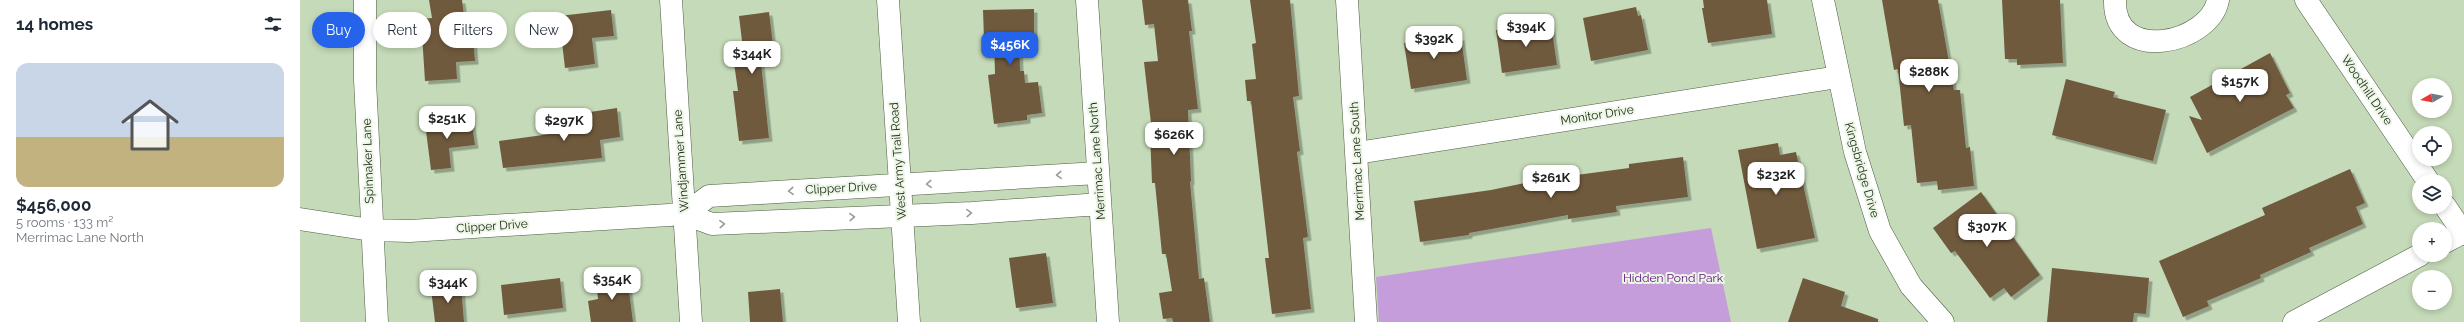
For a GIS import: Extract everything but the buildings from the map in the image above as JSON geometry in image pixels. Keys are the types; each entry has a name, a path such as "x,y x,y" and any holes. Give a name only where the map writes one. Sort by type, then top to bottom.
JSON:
{"street":[{"name":"Spinnaker Lane","path":"365,0 365,80 371,230 377,322"},
{"name":"Windjammer Lane","path":"671,0 691,322"},
{"name":"West Army Trail Road","path":"888,0 909,322"},
{"name":"Merrimac Lane North","path":"1087,0 1108,322"},
{"name":"Merrimac Lane South","path":"1347,0 1366,322"},
{"name":"Kingsbridge Drive","path":"1823,0 1855,152 1880,231 1911,286 1934,318"},
{"path":"2115,0 2116,16 2120,26 2130,36 2142,40 2162,41 2196,30 2208,21 2218,0"},
{"name":"Woodhill Drive","path":"2306,0 2423,174"},
{"name":"Monitor Drive","path":"1357,153 1838,77"},
{"name":"Clipper Drive","path":"685,214 709,196 1098,173"},
{"name":"Clipper Drive","path":"300,219 371,230 410,231 685,214 712,224 1100,204"},
{"path":"2449,214 2459,235"},
{"path":"2294,322 2412,259"}],"green space":[{"name":"Hidden Pond Park","path":"1711,228 1731,322 1379,322 1376,277"}]}
